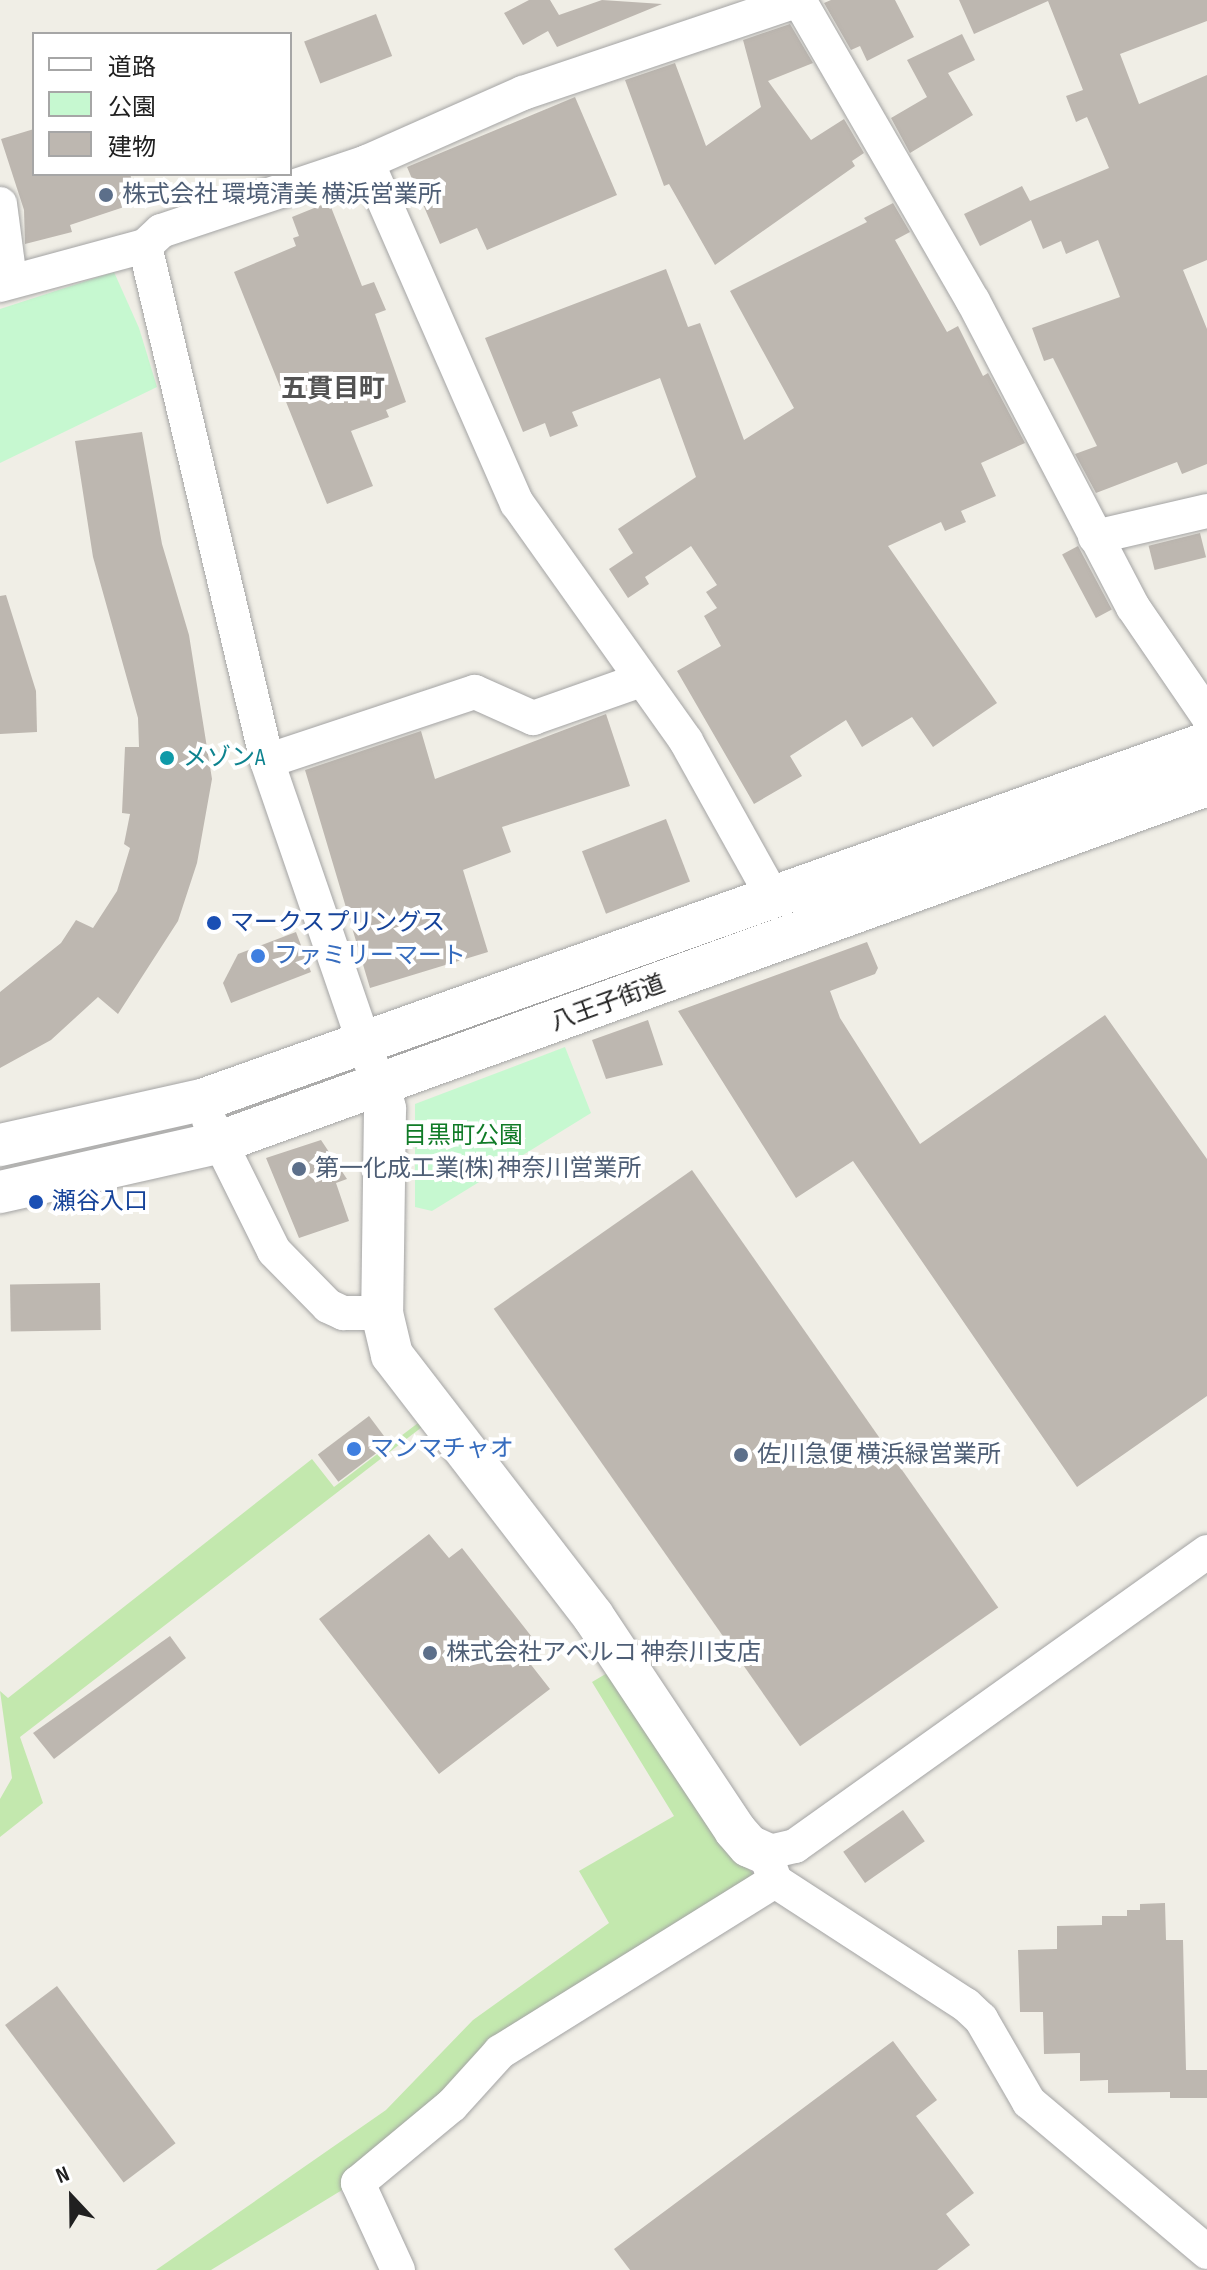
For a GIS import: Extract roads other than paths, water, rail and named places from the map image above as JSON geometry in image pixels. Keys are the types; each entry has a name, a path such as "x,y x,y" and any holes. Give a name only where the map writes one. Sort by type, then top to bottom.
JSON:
{"street":[{"path":"0,204 5,283 145,246 161,231 367,162 523,93 799,0 973,301 1133,607 1207,715"},
{"path":"367,162 517,503 693,753 773,897"},
{"path":"145,246 267,761 385,1109 382,1313 392,1355 593,1616 735,1830 749,1846 770,1867 966,2005 981,2019 1029,2102 1106,2172 1186,2229 1207,2252"},
{"path":"1095,537 1207,511"},
{"path":"267,761 475,692 533,718 641,680"},
{"name":"八王子街道","path":"0,1145 202,1100 1207,743"},
{"name":"八王子街道","path":"0,1192 217,1143 1207,785"},
{"path":"202,1100 217,1143 274,1251 328,1306 343,1313 382,1313"},
{"path":"398,2270 358,2183 452,2105 500,2052 770,1867 795,1846 1207,1552"}],"place":[{"name":"株式会社 環境清美 横浜営業所","path":"106,195"},
{"name":"メゾンA","path":"167,758"},
{"name":"マークスプリングス","path":"214,923"},
{"name":"ファミリーマート","path":"258,956"},
{"name":"第一化成工業(株) 神奈川営業所","path":"299,1169"},
{"name":"瀬谷入口","path":"36,1202"},
{"name":"マンマチャオ","path":"354,1449"},
{"name":"佐川急便 横浜緑営業所","path":"741,1455"},
{"name":"株式会社アベルコ 神奈川支店","path":"430,1653"}],"district":[{"name":"五貫目町","path":"333,390"}],"park label":[{"name":"目黒町公園","path":"463,1136"}]}
